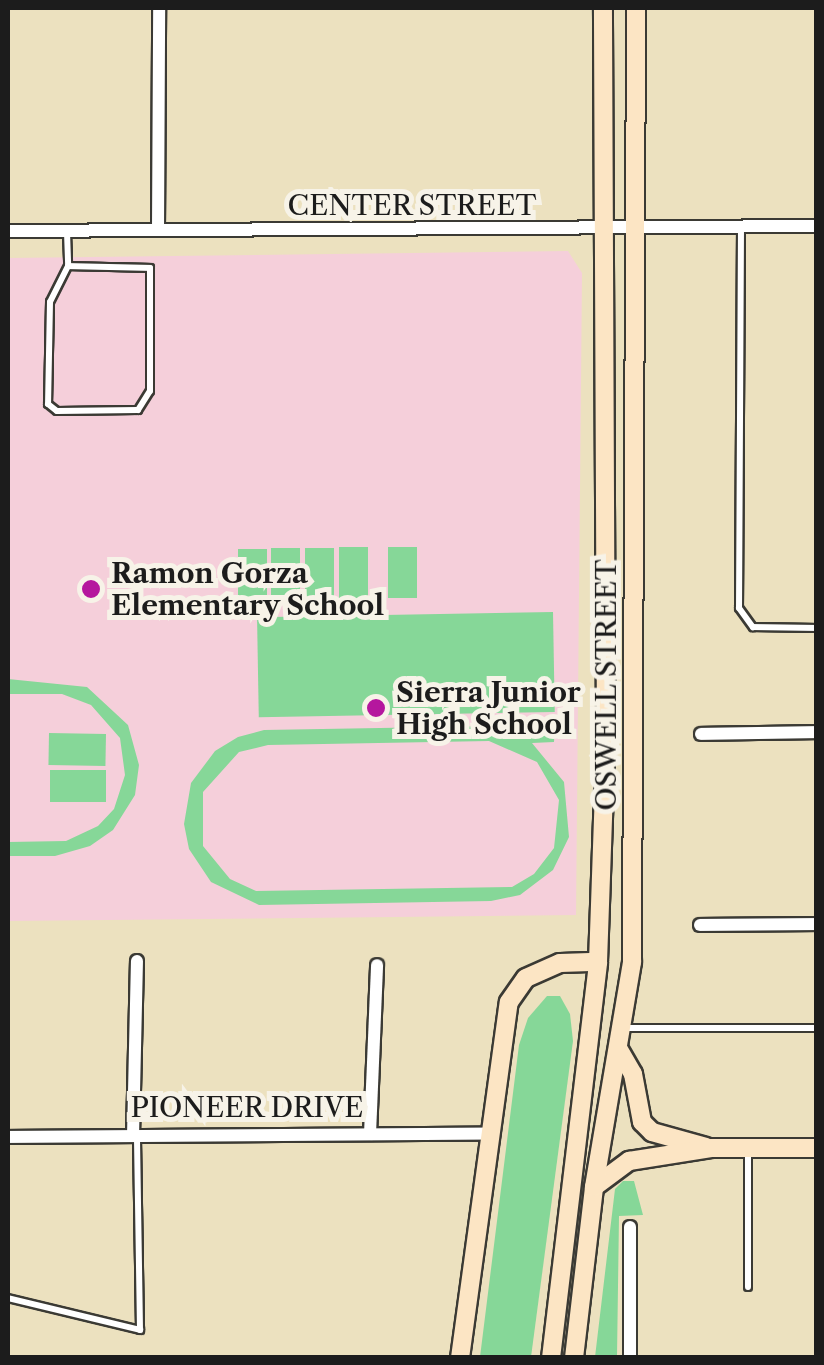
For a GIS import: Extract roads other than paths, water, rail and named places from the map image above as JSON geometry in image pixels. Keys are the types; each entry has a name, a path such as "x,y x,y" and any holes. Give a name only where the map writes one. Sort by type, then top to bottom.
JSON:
{"main road":[{"name":"OSWELL STREET","path":"551,1358 598,962 608,230 603,8"},
{"name":"OSWELL STREET","path":"574,1358 594,1188 632,962 636,8"},
{"path":"460,1358 509,1002 526,978 560,963 598,962"},
{"path":"618,1048 633,1074 642,1122 652,1132 711,1148"},
{"path":"594,1188 629,1161 711,1148 816,1148"}],"street":[{"path":"158,230 159,8"},
{"name":"CENTER STREET","path":"8,230 816,226"},
{"path":"701,734 816,732"},
{"path":"700,925 816,924"},
{"path":"135,1136 137,961"},
{"path":"370,1134 377,965"},
{"name":"PIONEER DRIVE","path":"8,1137 488,1134"},
{"path":"630,1226 630,1358"}],"lane":[{"path":"741,227 738,608 753,627 816,628"},
{"path":"67,230 68,266 56,285 47,334 48,404 56,411 138,410 148,400 150,268 68,266"},
{"path":"621,1028 816,1028"},
{"path":"8,1298 140,1330 135,1136"},
{"path":"748,1148 748,1287"}],"place":[{"name":"Ramon Gorza Elementary School","path":"91,589"},
{"name":"Sierra Junior High School","path":"376,708"}]}
